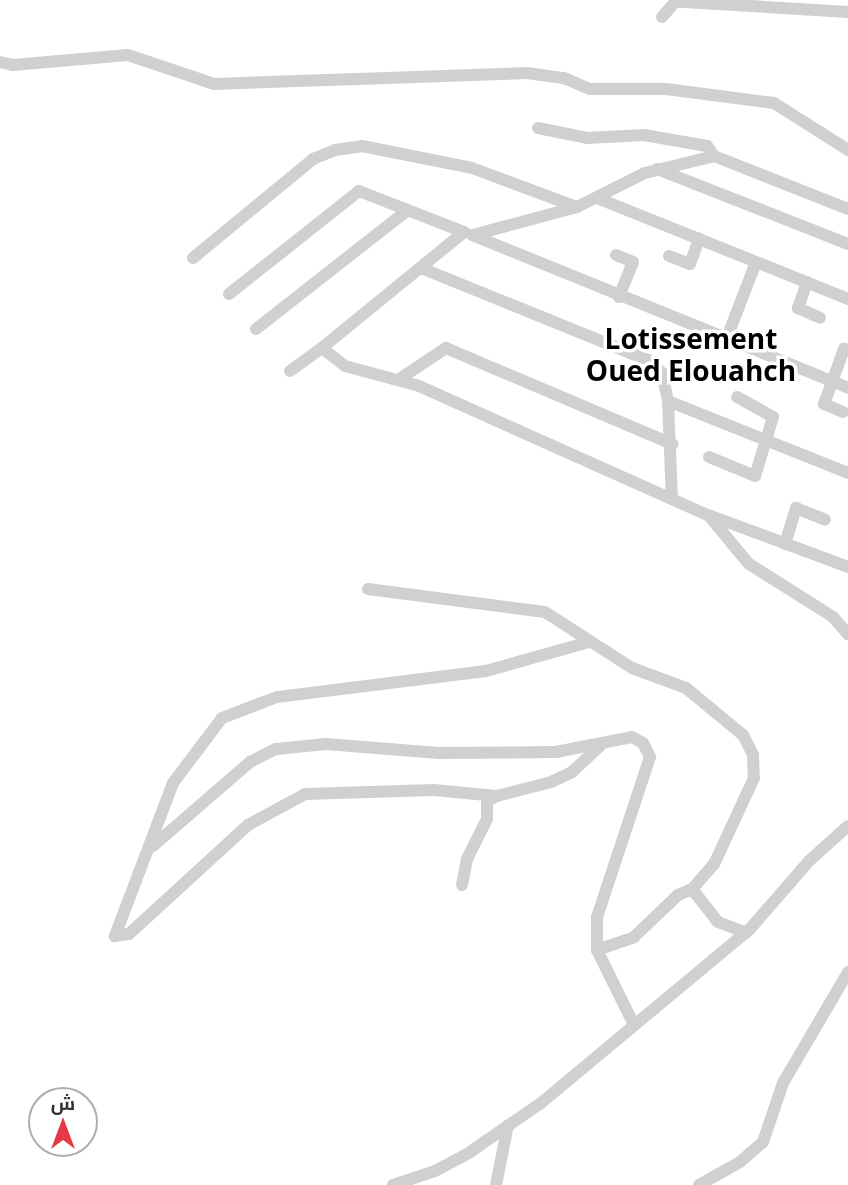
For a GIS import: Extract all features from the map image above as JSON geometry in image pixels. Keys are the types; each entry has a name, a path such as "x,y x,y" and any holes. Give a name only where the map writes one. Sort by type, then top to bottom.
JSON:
{"street":[{"path":"662,17 675,2 848,12"},
{"path":"0,62 13,65 128,55 214,84 527,73 564,78 590,89 666,89 774,103 848,150"},
{"path":"538,128 587,138 644,135 707,146 714,156 848,209"},
{"path":"193,258 313,159 362,146 472,168 577,207"},
{"path":"290,370 468,233 577,207 657,169 714,156"},
{"path":"657,169 848,244"},
{"path":"229,294 359,191 468,233 619,297 728,335 848,387"},
{"path":"597,198 848,299"},
{"path":"256,329 408,210"},
{"path":"669,256 690,264 699,240"},
{"path":"616,255 633,262 619,297"},
{"path":"728,335 756,262"},
{"path":"421,268 648,360 662,373 668,401 672,444 672,499"},
{"path":"807,282 798,308 820,318"},
{"path":"322,348 345,366 398,380 709,516 848,567"},
{"path":"398,380 446,348 672,444"},
{"path":"843,412 824,404 844,349 848,350"},
{"path":"709,457 755,476 773,418 737,397"},
{"path":"668,401 848,473"},
{"path":"785,544 796,508 825,520"},
{"path":"709,516 749,564 833,617 848,634"},
{"path":"368,589 545,612 632,668 686,688 743,736 753,755 754,778 715,864 692,889 678,895 634,937 597,950"},
{"path":"833,617 848,618"},
{"path":"497,796 434,790 305,794 248,825 129,934 115,936 152,847 173,783 222,718 277,697 486,671 589,642"},
{"path":"152,847 250,762 276,749 326,744 439,753 543,752 600,746 632,737 643,743 650,757 597,916 597,950 634,1025"},
{"path":"462,884 467,859 487,818 487,802 497,796 551,782 572,772 600,746"},
{"path":"393,1185 435,1171 508,1125 746,933 809,861 848,826"},
{"path":"692,889 718,922 746,933"},
{"path":"699,1185 740,1162 763,1142 783,1083 848,972"},
{"path":"496,1185 508,1125"}],"district":[{"name":"Lotissement Oued Elouahch","path":"691,354"}]}
